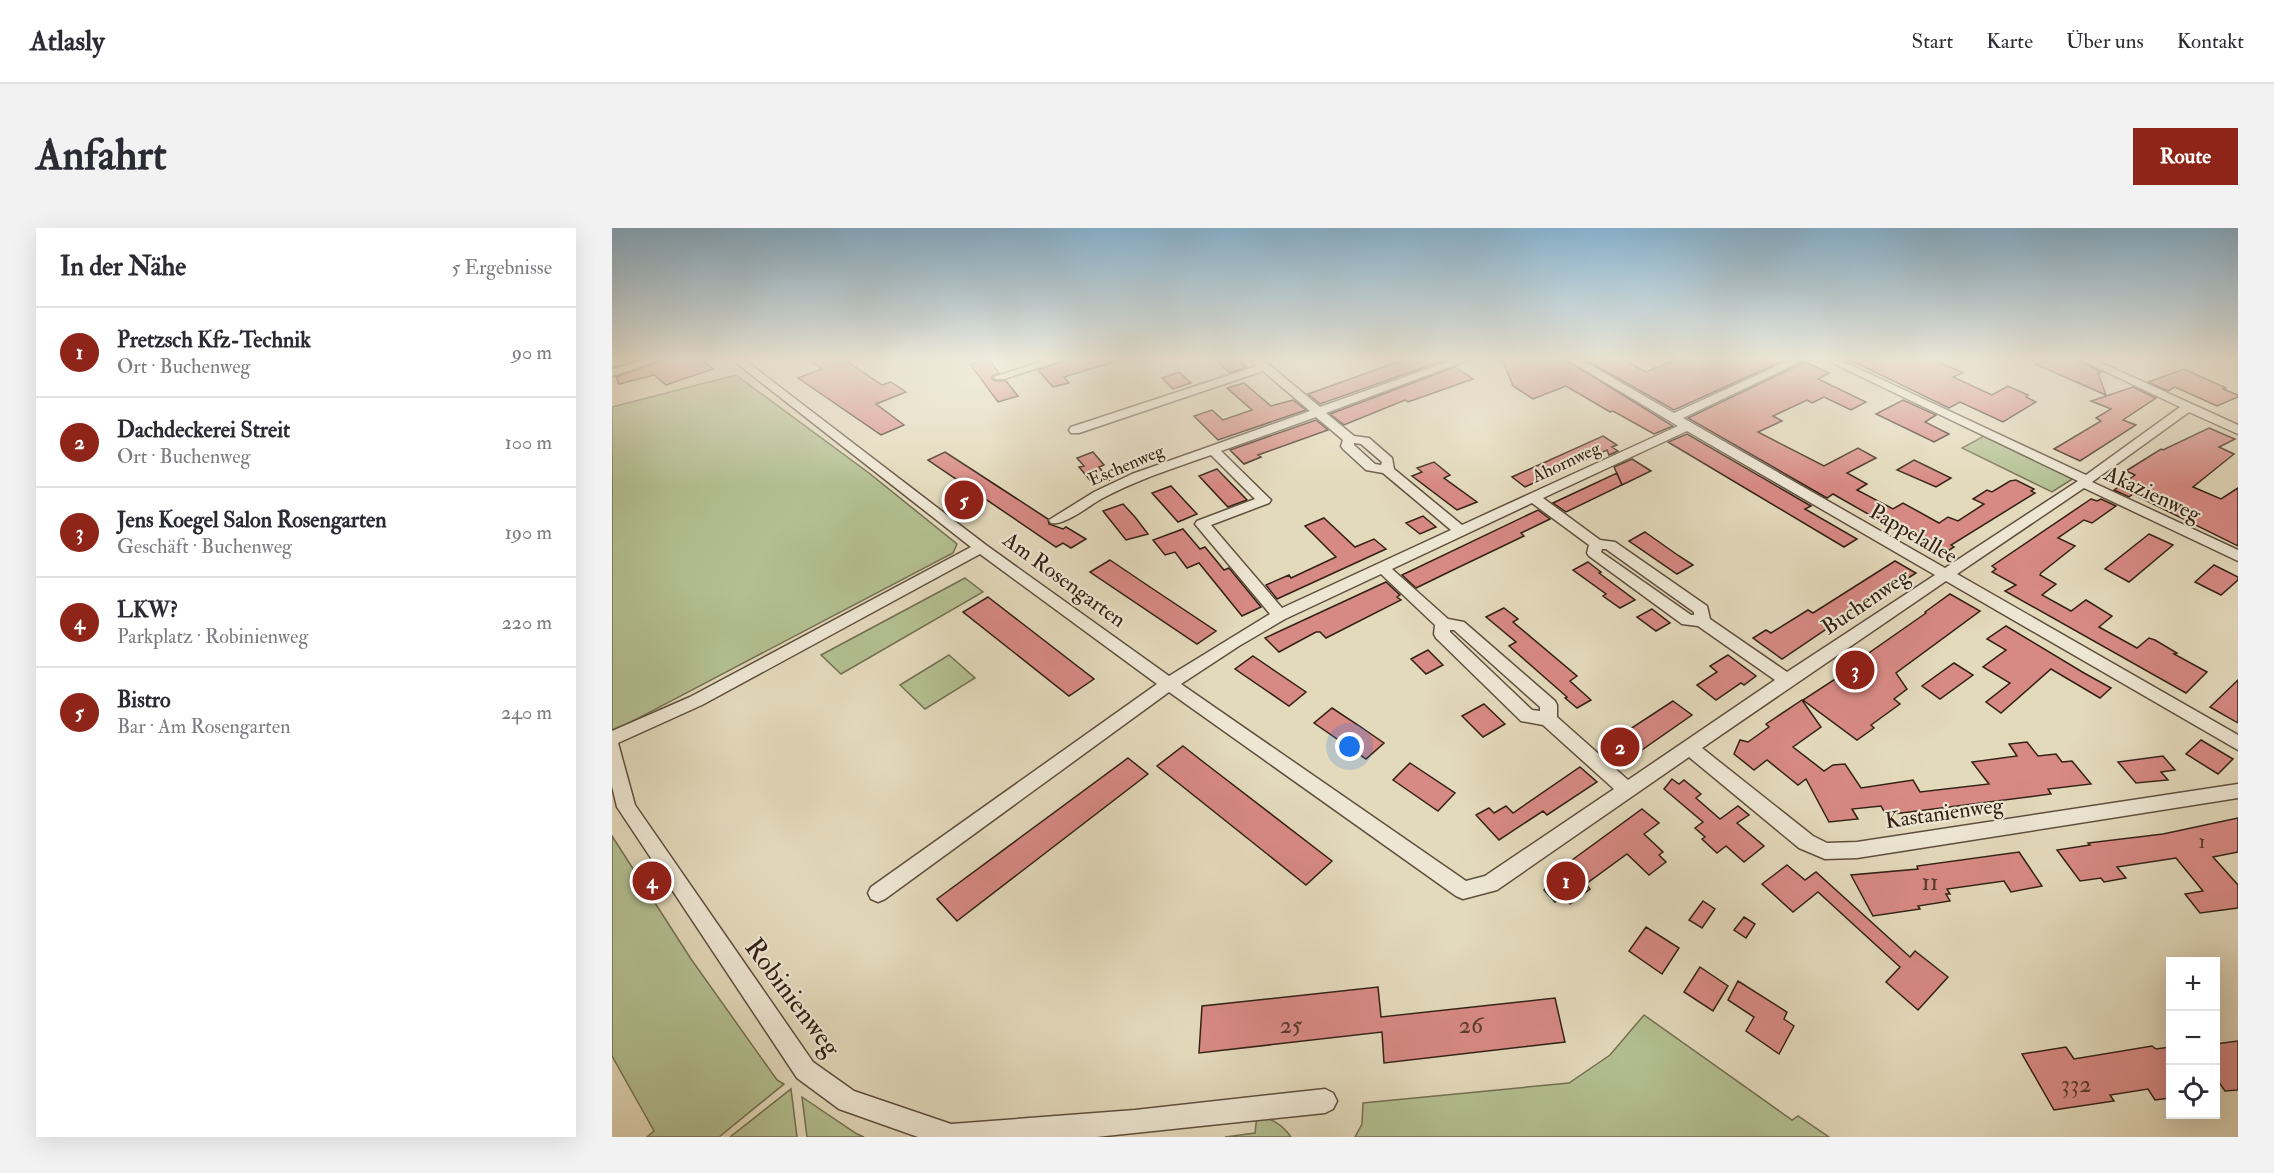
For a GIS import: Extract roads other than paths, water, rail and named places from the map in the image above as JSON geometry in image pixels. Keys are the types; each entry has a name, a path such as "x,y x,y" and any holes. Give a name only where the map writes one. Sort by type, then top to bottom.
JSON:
{"street":[{"name":"Am Rosengarten","path":"790,400 981,548 1169,684 1463,890"},
{"path":"1075,430 1164,400"},
{"path":"1304,400 1350,439 1347,446 1371,468 1387,470 1460,531"},
{"name":"Eschenweg","path":"1056,520 1099,495 1137,477 1350,400"},
{"name":"Pappelallee","path":"1643,400 2238,743"},
{"path":"1673,418 1711,400"},
{"path":"1916,400 2085,481"},
{"path":"2174,400 2238,430"},
{"name":"Buchenweg","path":"1463,890 1490,884 1689,747 2085,481 2188,407"},
{"name":"Ahornweg","path":"1169,684 1233,642 1280,615 1687,426"},
{"path":"1213,450 1264,500 1202,524 1280,615"},
{"name":"Akazienweg","path":"2085,481 2238,556"},
{"path":"1534,498 1596,544 1594,553 1687,620 1702,621 1788,680"},
{"path":"612,738 696,700 981,548"},
{"path":"1383,568 1443,623 1442,634 1527,716 1548,719 1627,790"},
{"path":"878,893 1169,684"},
{"name":"Robinienweg","path":"612,747 626,807 805,1070 847,1101 951,1136 1127,1122 1325,1101"},
{"name":"Kastanienweg","path":"1689,747 1806,842 1825,851 1857,850 2238,791"}],"place":[{"name":"Bistro","path":"964,500"},
{"name":"Jens Koegel Salon Rosengarten","path":"1855,670"},
{"name":"Dachdeckerei Streit","path":"1620,747"},
{"name":"LKW?","path":"652,881"},
{"name":"Pretzsch Kfz-Technik","path":"1566,881"}]}
